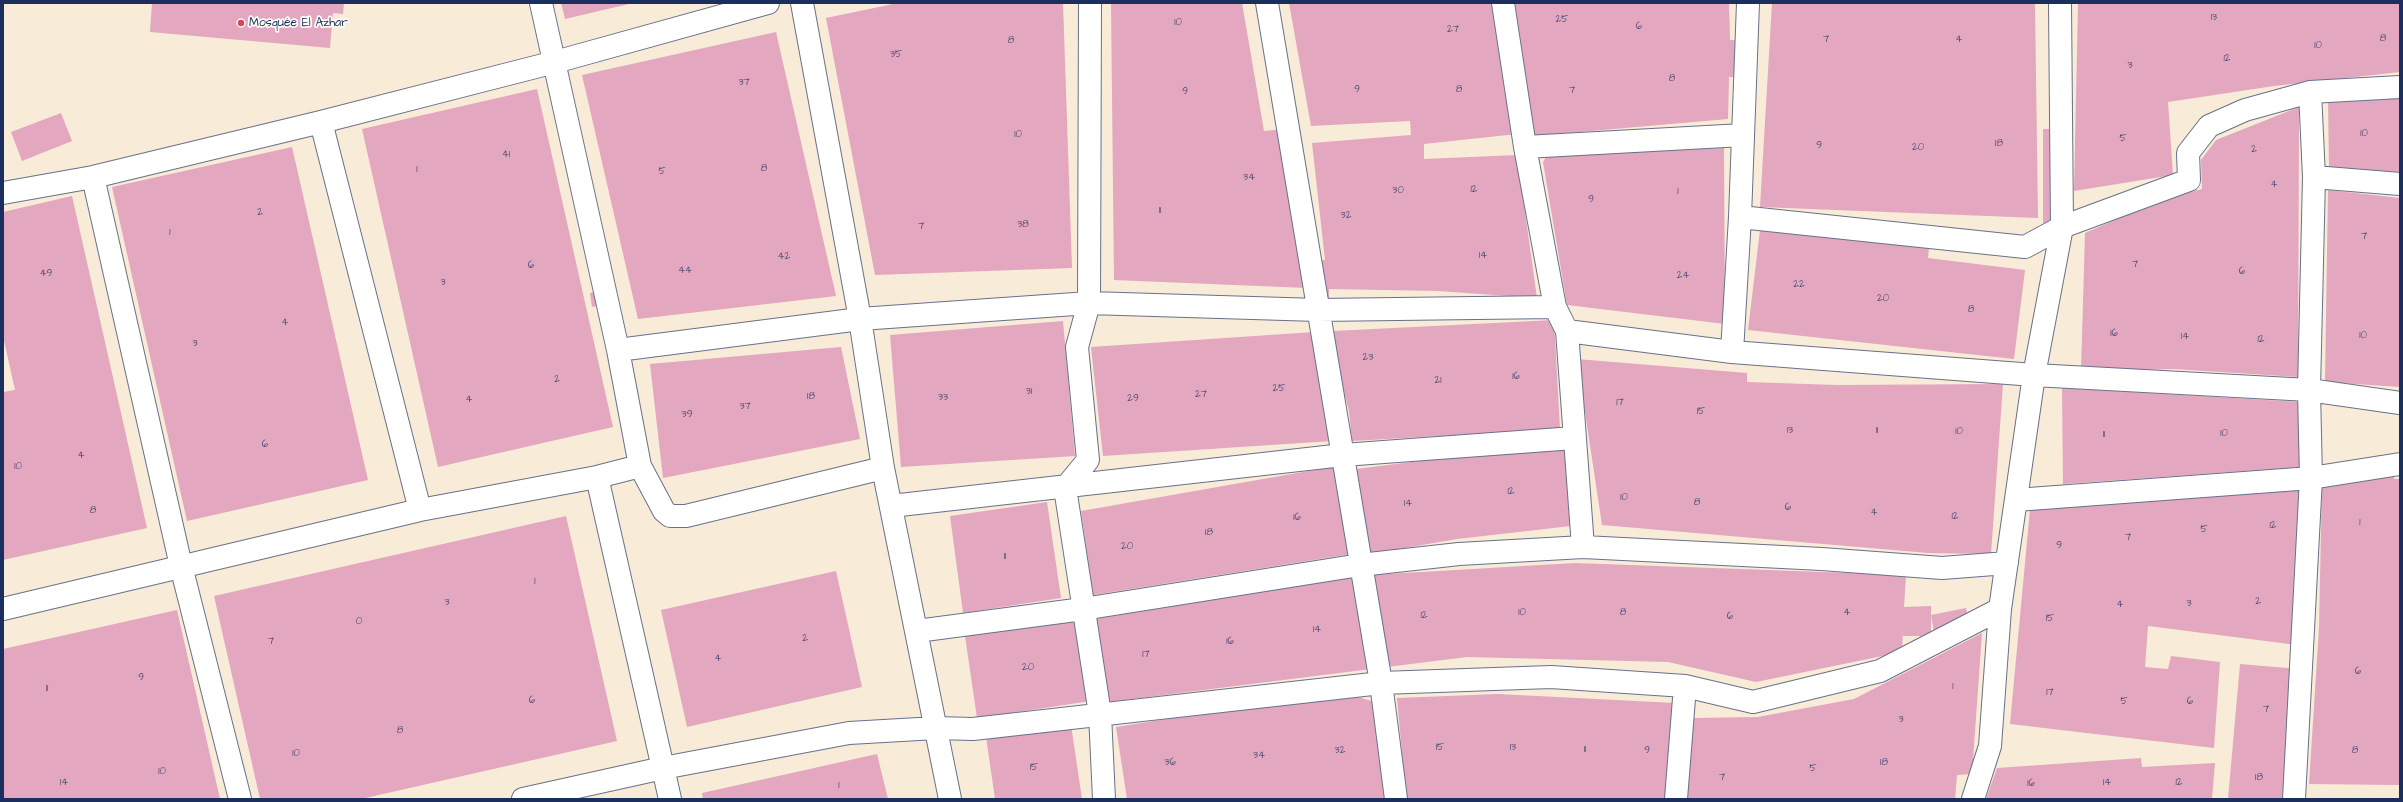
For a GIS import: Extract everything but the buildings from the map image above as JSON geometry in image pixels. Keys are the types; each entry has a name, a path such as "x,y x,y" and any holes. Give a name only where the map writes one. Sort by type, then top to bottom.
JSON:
{"street":[{"path":"541,3 618,350 640,466 664,511 670,516 686,516 883,468"},
{"path":"3,193 92,177 321,122 555,62 768,3"},
{"path":"802,3 860,319 883,468 950,799"},
{"path":"1090,3 1089,304 1078,347 1088,460 1065,488 1100,714 1104,799"},
{"path":"1267,3 1380,683 1396,799"},
{"path":"1503,3 1525,147 1555,307 1567,331 1583,547"},
{"path":"1732,352 1740,217 1748,3"},
{"path":"1973,799 1990,746 2000,609 2034,375 2062,227 2060,3"},
{"path":"1740,217 2025,247 2062,227 2189,180 2188,153 2209,126 2245,110 2310,92 2400,87"},
{"path":"2294,799 2311,478 2309,390 2314,177 2310,92"},
{"path":"321,122 420,510"},
{"path":"1525,147 1743,135"},
{"path":"92,177 181,566 240,799"},
{"path":"2314,177 2400,184"},
{"path":"618,350 860,319 1089,304 1318,310 1555,307"},
{"path":"1567,331 1732,352 2034,375 2309,390 2400,403"},
{"path":"891,506 1065,488 1343,455 1574,438"},
{"path":"2016,500 2311,478 2400,464"},
{"path":"3,608 420,510 597,477 640,466"},
{"path":"597,477 670,799"},
{"path":"917,631 1083,609 1360,565 1459,554 1583,547 1822,559 1942,568 2007,563"},
{"path":"523,799 663,768 849,733 936,728 973,729 1380,683 1551,677 1685,686 1754,702 1880,671 2000,609"},
{"path":"1676,799 1685,686"}],"place":[{"name":"Mosquée El Azhar","path":"241,23"}]}
